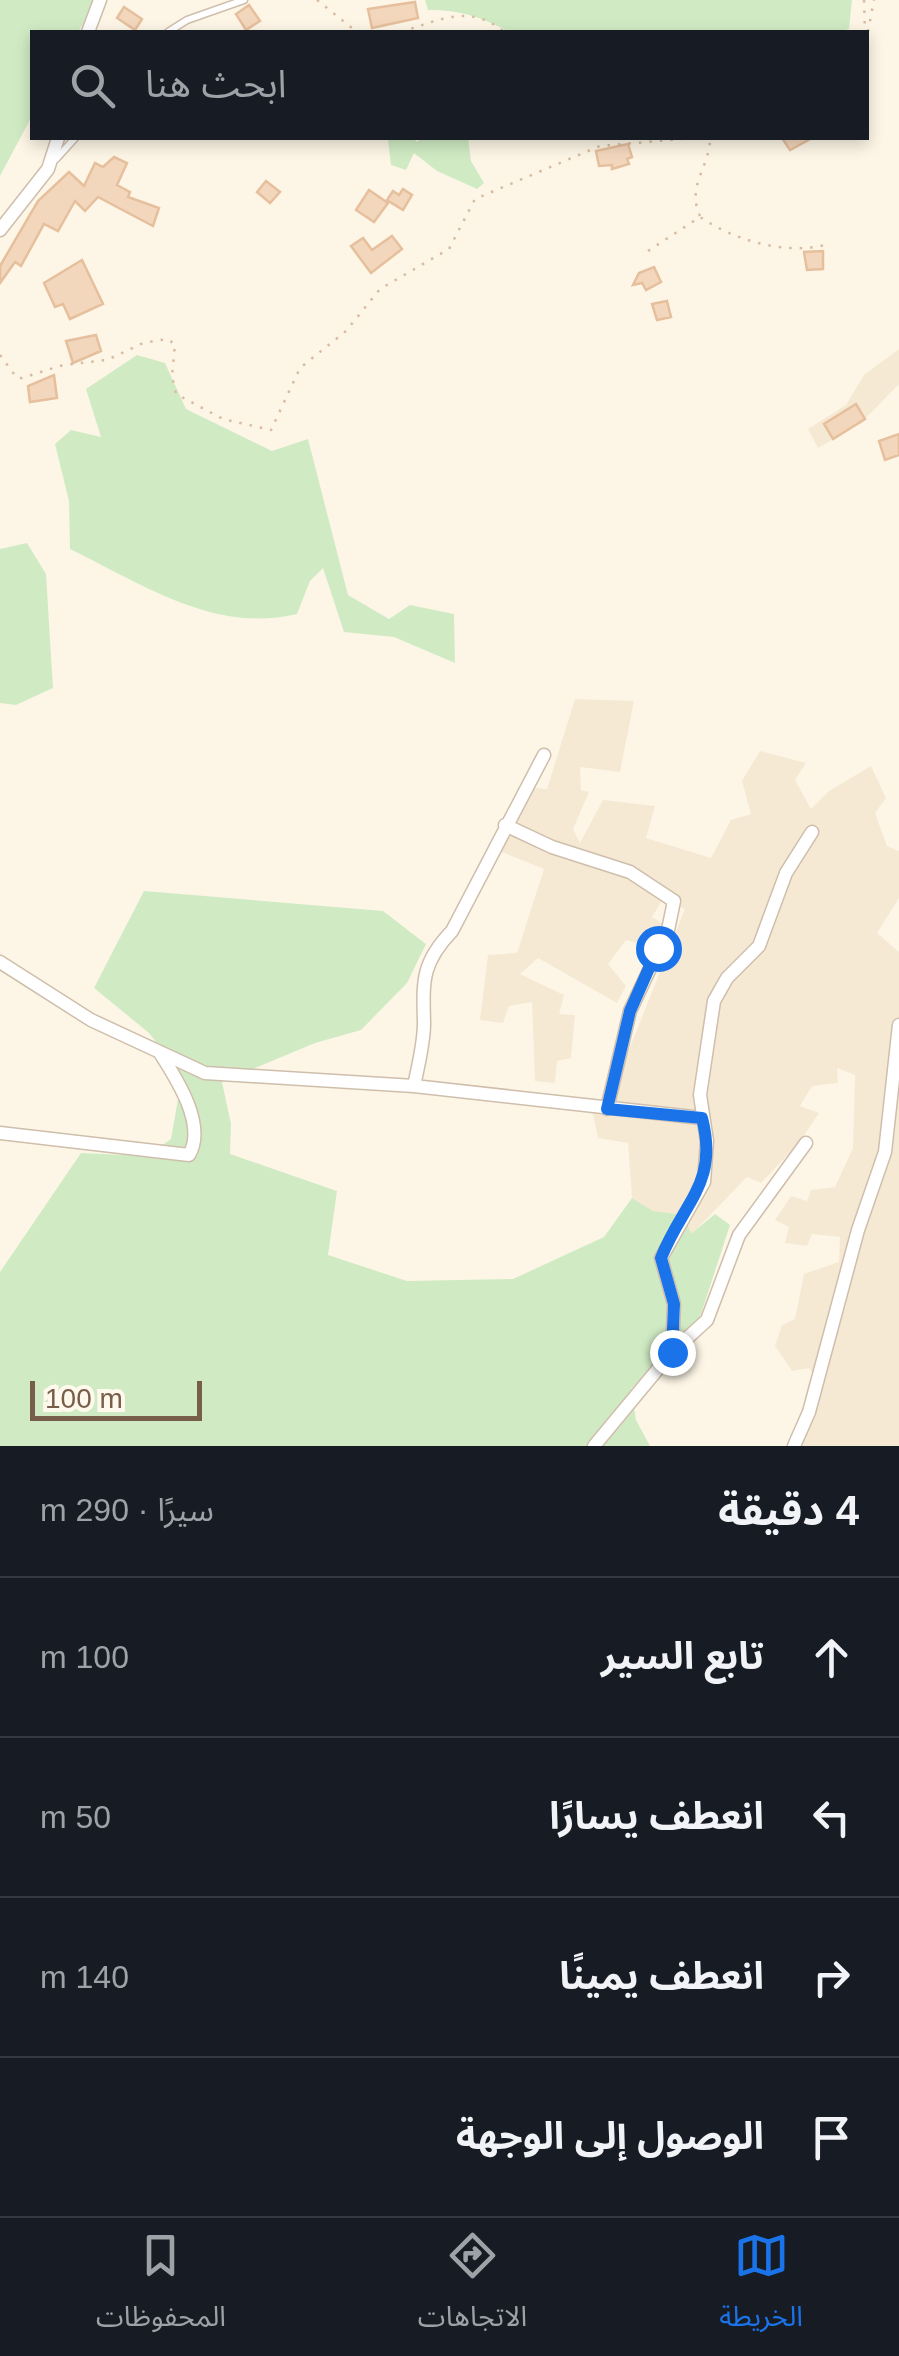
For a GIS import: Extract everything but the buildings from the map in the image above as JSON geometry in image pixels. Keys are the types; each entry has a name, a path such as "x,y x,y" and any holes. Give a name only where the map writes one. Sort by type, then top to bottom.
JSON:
{"street":[{"path":"89,30 100,0"},
{"path":"0,230 48,169 57,140"},
{"path":"414,1086 424,1025 420,994 433,951 452,930 544,755"},
{"path":"505,826 552,847 630,872 674,901 668,930 630,1011 607,1109"},
{"path":"672,1352 674,1304 661,1258 704,1182 708,1142 700,1094 714,1002 728,978 759,946 786,873 812,832"},
{"path":"0,962 91,1020 218,1076 414,1086 702,1118"},
{"path":"794,1446 809,1412 858,1230 885,1152 899,1025"},
{"path":"0,1133 189,1154 194,1146 190,1110 160,1052"},
{"path":"594,1446 672,1352 707,1320 738,1236 806,1143"}],"lane":[{"path":"173,30 244,0"},
{"path":"48,169 73,140"}],"path":[{"path":"318,0 355,30"},
{"path":"864,0 864,30"},
{"path":"868,30 874,0"},
{"path":"409,30 466,14 484,18 501,30"},
{"path":"0,355 16,378 22,378 63,366 107,360 158,339 172,340 176,394 223,419 272,430 300,368 346,331 380,289 449,249 475,199 600,146 670,140"},
{"path":"710,140 710,155 696,178 694,193 700,217 735,238 799,248 825,244"},
{"path":"648,251 700,217"}],"shaded area":[{"path":"899,349 899,384 861,423 818,448 808,429 846,405 864,375"},
{"path":"575,699 634,701 620,772 580,767 581,790 589,792 573,829 580,843 603,800 655,806 646,838 711,858 731,820 751,814 742,781 760,751 806,763 795,780 811,809 829,791 871,766 886,798 875,813 887,846 899,851 899,898 877,933 899,952 899,1446 800,1446 818,1379 809,1368 792,1371 775,1346 782,1325 795,1319 804,1274 839,1262 840,1237 812,1234 807,1246 785,1243 789,1227 775,1220 791,1196 807,1201 811,1190 835,1187 853,1148 855,1075 837,1068 838,1083 812,1086 800,1106 819,1113 799,1143 761,1183 747,1177 691,1235 684,1215 653,1211 632,1198 628,1143 598,1138 592,1109 615,1085 685,909 663,899 652,917 667,926 651,947 626,940 608,964 626,986 617,1003 538,958 520,974 564,995 559,1014 575,1015 571,1058 557,1061 555,1083 535,1081 532,1002 509,1006 503,1023 480,1020 488,955 517,953 544,869 502,852 518,787 547,789"}],"green space":[{"path":"0,0 97,0 79,30 30,30 30,120 0,176"},
{"path":"425,0 852,0 849,29 845,30 505,30 470,15 428,10"},
{"path":"388,140 468,140 471,161 484,183 477,189 437,171 414,153 406,170 391,165"},
{"path":"137,355 165,363 186,409 272,451 308,439 348,595 389,619 410,605 454,614 455,663 394,637 344,632 323,568 310,581 297,614 237,617 179,602 70,549 69,501 55,444 71,430 101,437 86,389"},
{"path":"27,543 46,574 53,688 16,705 0,703 0,549"},
{"path":"144,891 383,911 426,944 407,983 361,1030 315,1043 222,1082 231,1124 230,1154 337,1191 328,1255 407,1281 513,1279 604,1237 632,1198 653,1211 684,1215 691,1234 715,1214 730,1225 700,1317 631,1389 636,1420 650,1446 0,1446 0,1272 81,1153 147,1156 171,1139 182,1076 149,1033 94,988"}],"route":[{"path":"658,948 630,1011 607,1109 702,1118 708,1142 704,1182 661,1258 674,1304 672,1352"}]}
